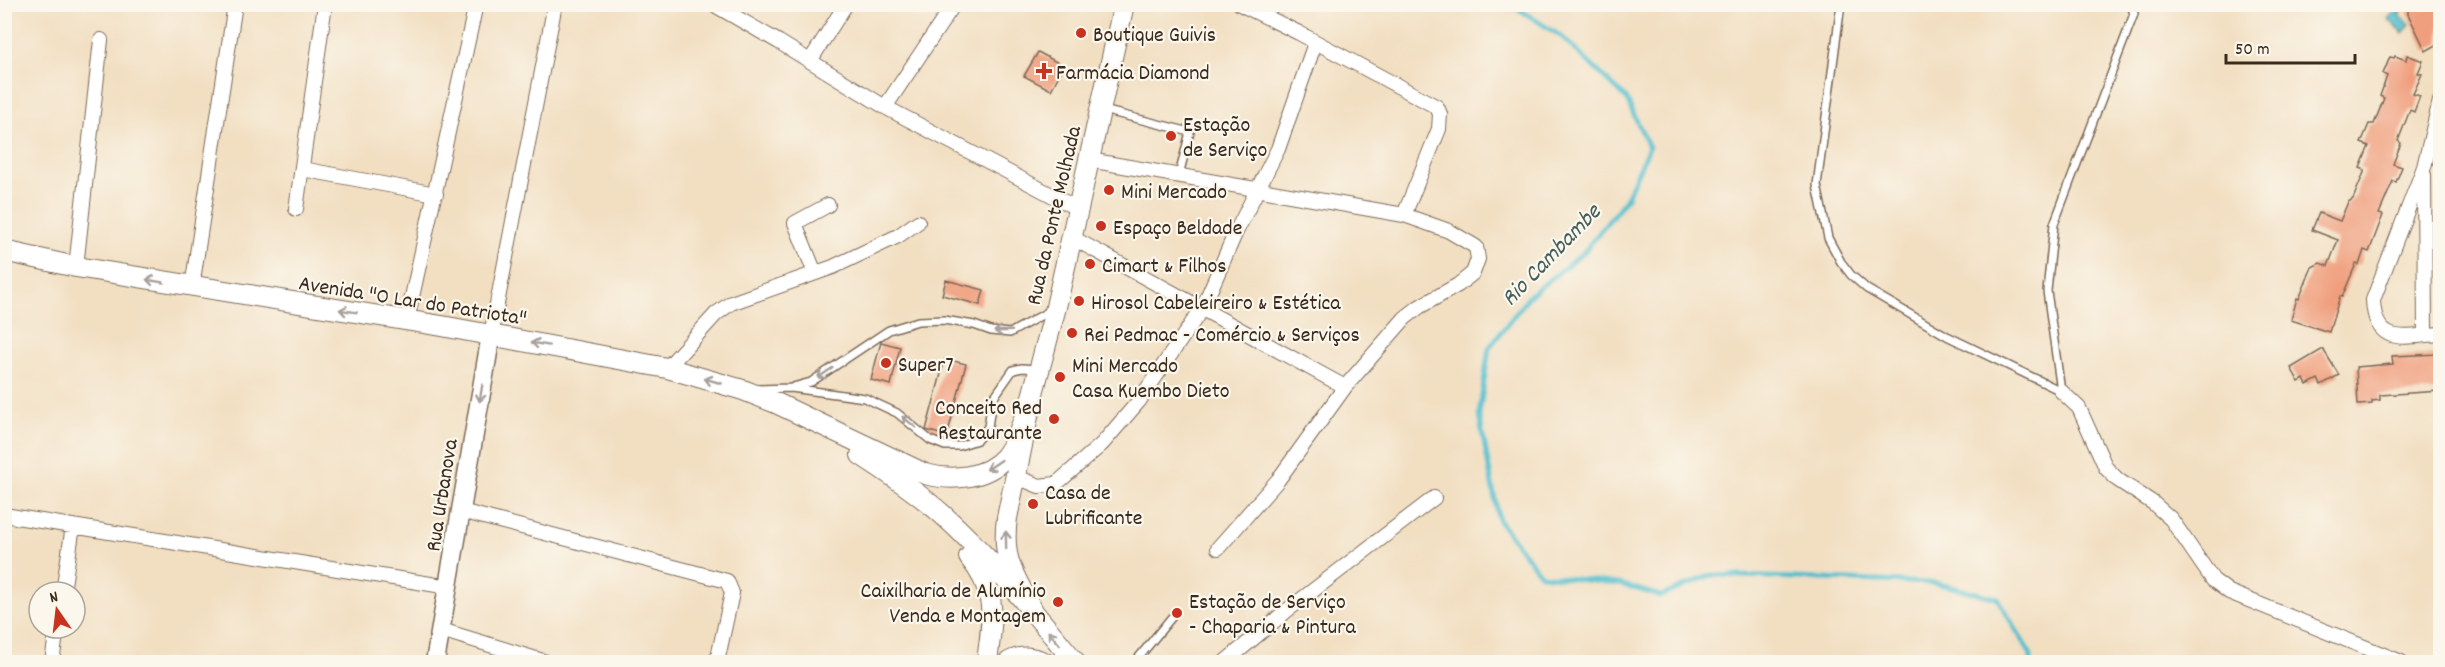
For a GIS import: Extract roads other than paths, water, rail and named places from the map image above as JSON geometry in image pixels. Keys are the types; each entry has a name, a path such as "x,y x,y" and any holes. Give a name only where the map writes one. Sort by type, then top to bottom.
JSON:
{"main road":[{"name":"Rua da Ponte Molhada","path":"1032,397 1056,307 1124,4"},
{"name":"Avenida \"O Lar do Patriota\"","path":"4,251 75,267 407,320 667,368 743,390 776,403 925,474 942,479 981,473 1005,458 1032,397"},
{"path":"1032,397 1007,519 1005,547 1007,561 1034,613"},
{"name":"Avenida \"O Lar do Patriota\"","path":"807,418 909,486 943,515 1034,613 1075,663"},
{"name":"Avenida \"O Lar do Patriota\"","path":"909,486 982,572 991,600 987,663"},
{"path":"1009,663 1022,657 1030,657 1044,663"}],"street":[{"path":"192,287 235,4"},
{"path":"296,209 326,4"},
{"path":"407,320 476,4"},
{"path":"491,335 555,4"},
{"path":"713,4 885,107 1077,208"},
{"path":"810,61 846,4"},
{"path":"885,107 954,4"},
{"path":"1240,4 1437,108 1440,114 1439,129 1404,215"},
{"path":"75,267 100,40"},
{"path":"1017,477 1039,486 1056,484 1102,444 1139,401 1203,308 1235,234 1278,149 1315,43"},
{"path":"2440,101 2424,167 2373,300 2373,312 2382,331 2390,336 2440,334"},
{"path":"1089,160 1404,215 1464,238 1476,247 1478,259 1473,273 1405,318 1346,387 1278,480 1218,548"},
{"path":"2424,167 2425,335"},
{"path":"302,169 435,194"},
{"path":"815,273 795,224 828,206"},
{"path":"667,368 716,314 730,303 815,273 871,250 918,222"},
{"path":"1071,237 1346,387"},
{"name":"Rua Urbanova","path":"435,663 491,335"},
{"path":"2061,391 2083,415 2106,468 2118,480 2153,503 2171,519 2213,580 2229,592 2401,663"},
{"path":"1225,663 1285,612 1434,498"},
{"path":"461,511 728,581 732,593 717,663"},
{"path":"4,515 449,587"},
{"path":"65,580 72,526"},
{"path":"441,630 546,663"},
{"path":"52,663 55,640"}],"lane":[{"path":"1841,4 1816,185 1827,238 1851,275 1867,289 1947,336 2061,391"},
{"path":"2061,391 2047,291 2054,224 2134,14 2131,4"},
{"path":"1101,109 1190,132 1179,175"},
{"path":"791,388 811,382 889,330 918,321 944,320 974,325 991,332 1010,333 1056,307"},
{"path":"743,390 791,388 865,398 897,413 930,440 945,446 959,447 977,440 988,427 992,400 1013,370 1022,368 1039,370"},
{"path":"1134,663 1171,618"}],"water":[{"path":"2399,7 2402,11 2399,15 2410,25 2403,33 2388,19"}],"waterway":[{"name":"Rio Cambambe","path":"1511,4 1562,37 1626,98 1649,147 1626,199 1583,253 1529,296 1489,348 1479,415 1499,521 1541,575 1619,584 1661,596 1711,575 1935,583 1997,598 2031,655 2031,662"}],"place":[{"name":"Boutique Guivis","path":"1081,33"},
{"name":"Farmácia Diamond","path":"1044,71"},
{"name":"Estação de Serviço","path":"1171,136"},
{"name":"Mini Mercado","path":"1109,190"},
{"name":"Espaço Beldade","path":"1101,226"},
{"name":"Cimart & Filhos","path":"1090,264"},
{"name":"Hirosol Cabeleireiro & Estética","path":"1079,301"},
{"name":"Rei Pedmac - Comércio & Serviços","path":"1072,333"},
{"name":"Super7","path":"886,363"},
{"name":"Mini Mercado Casa Kuembo Dieto","path":"1060,377"},
{"name":"Conceito Red Restaurante","path":"1054,419"},
{"name":"Casa de Lubrificante","path":"1033,504"},
{"name":"Caixilharia de Alumínio Venda e Montagem","path":"1058,602"},
{"name":"Estação de Serviço - Chaparia & Pintura","path":"1177,613"}]}
